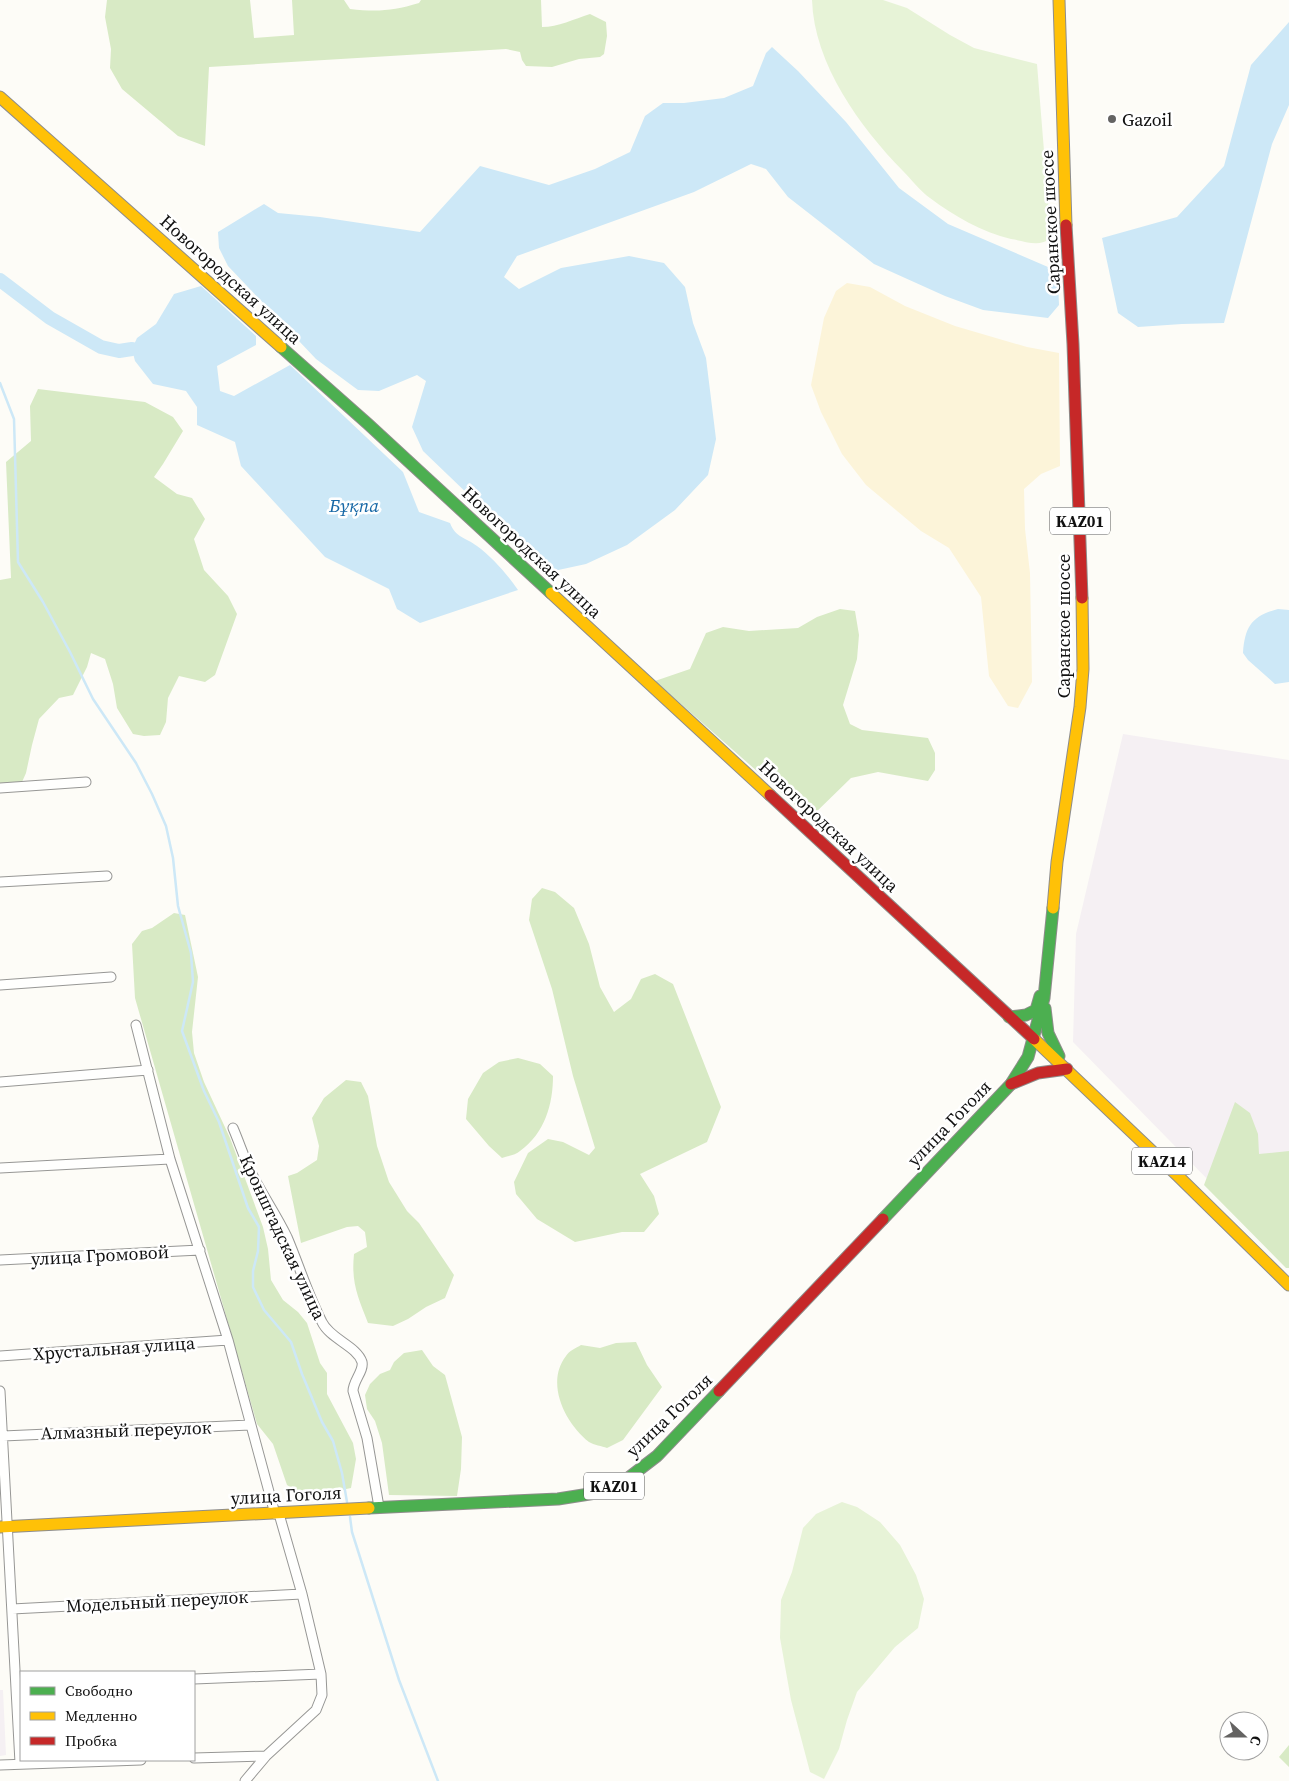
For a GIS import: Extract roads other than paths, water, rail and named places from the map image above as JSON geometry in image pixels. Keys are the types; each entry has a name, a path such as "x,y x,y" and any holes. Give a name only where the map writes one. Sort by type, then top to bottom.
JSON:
{"main road":[{"name":"Саранское шоссе","path":"1034,1038 1044,998 1057,862 1077,735 1083,669 1082,565 1073,335 1064,190 1059,0"},
{"name":"Новогородская улица","path":"0,97 368,424 1009,1017 1034,1038"},
{"path":"1009,1017 1026,1015 1036,1010 1046,982"},
{"path":"1011,1084 1037,1072 1067,1069 1051,1042 1045,1026 1044,998"},
{"name":"KAZ14","path":"1034,1038 1289,1285"},
{"name":"улица Гоголя","path":"3,1527 558,1499 602,1492 627,1479 657,1456 1011,1084 1028,1057 1034,1038"}],"street":[{"path":"0,788 86,782"},
{"path":"0,882 107,876"},
{"path":"0,985 111,977"},
{"path":"136,1025 170,1159 228,1340 250,1425 302,1594 322,1674 322,1695 316,1710 266,1756 245,1781"},
{"path":"0,1082 148,1070"},
{"name":"Кронштадская улица","path":"233,1128 250,1171 280,1222 292,1248 322,1323 332,1335 356,1353 362,1362 362,1368 354,1383 353,1391 367,1438 379,1507"},
{"path":"0,1168 170,1159"},
{"name":"улица Громовой","path":"0,1260 200,1250"},
{"name":"Хрустальная улица","path":"0,1356 228,1340"},
{"path":"0,1392 3,1436 3,1527 19,1687 20,1763"},
{"name":"Алмазный переулок","path":"3,1436 250,1425"},
{"name":"Модельный переулок","path":"12,1609 302,1594"},
{"path":"195,1679 322,1674"},
{"path":"195,1758 266,1756"},
{"path":"0,1764 101,1761"}],"water":[{"path":"1289,22 1289,105 1272,144 1224,323 1138,327 1118,313 1102,238 1177,217 1224,166 1251,65"},
{"path":"772,47 798,71 846,122 899,188 948,224 1048,267 1058,280 1059,305 1048,318 983,310 945,296 874,264 788,197 766,169 751,164 694,192 517,256 504,277 519,289 561,268 629,256 664,263 685,287 693,323 706,358 716,439 708,475 675,510 627,545 586,564 549,572 423,451 412,427 426,381 417,375 379,391 358,390 316,359 228,266 219,248 218,232 264,204 278,213 320,217 420,232 480,166 549,185 595,169 630,152 645,116 663,103 684,103 724,98 753,86 766,53"},
{"name":"Бұқпа","path":"201,286 256,336 256,345 217,366 220,391 234,396 290,365 403,472 419,512 450,523 455,532 483,550 518,590 420,623 397,609 389,589 325,557 241,466 235,442 197,425 197,407 186,391 153,384 135,361 132,349 137,338 156,324 174,294"},
{"path":"1278,609 1289,610 1289,682 1275,684 1248,660 1243,653 1248,629 1262,615"}],"waterway":[{"name":"Бұқпа","path":"0,280 50,318 101,347 119,351 132,349"},
{"path":"0,383 14,419 18,562 43,602 93,699 136,763 166,826 173,858 178,906 191,953 193,982 182,1031 204,1091 219,1122 248,1208 259,1227 258,1251 253,1271 253,1287 264,1310 291,1342 322,1422 333,1441 342,1473 347,1502"},
{"path":"350,1517 352,1532 399,1680 438,1781"}],"place":[{"name":"Gazoil","path":"1112,119"}]}
